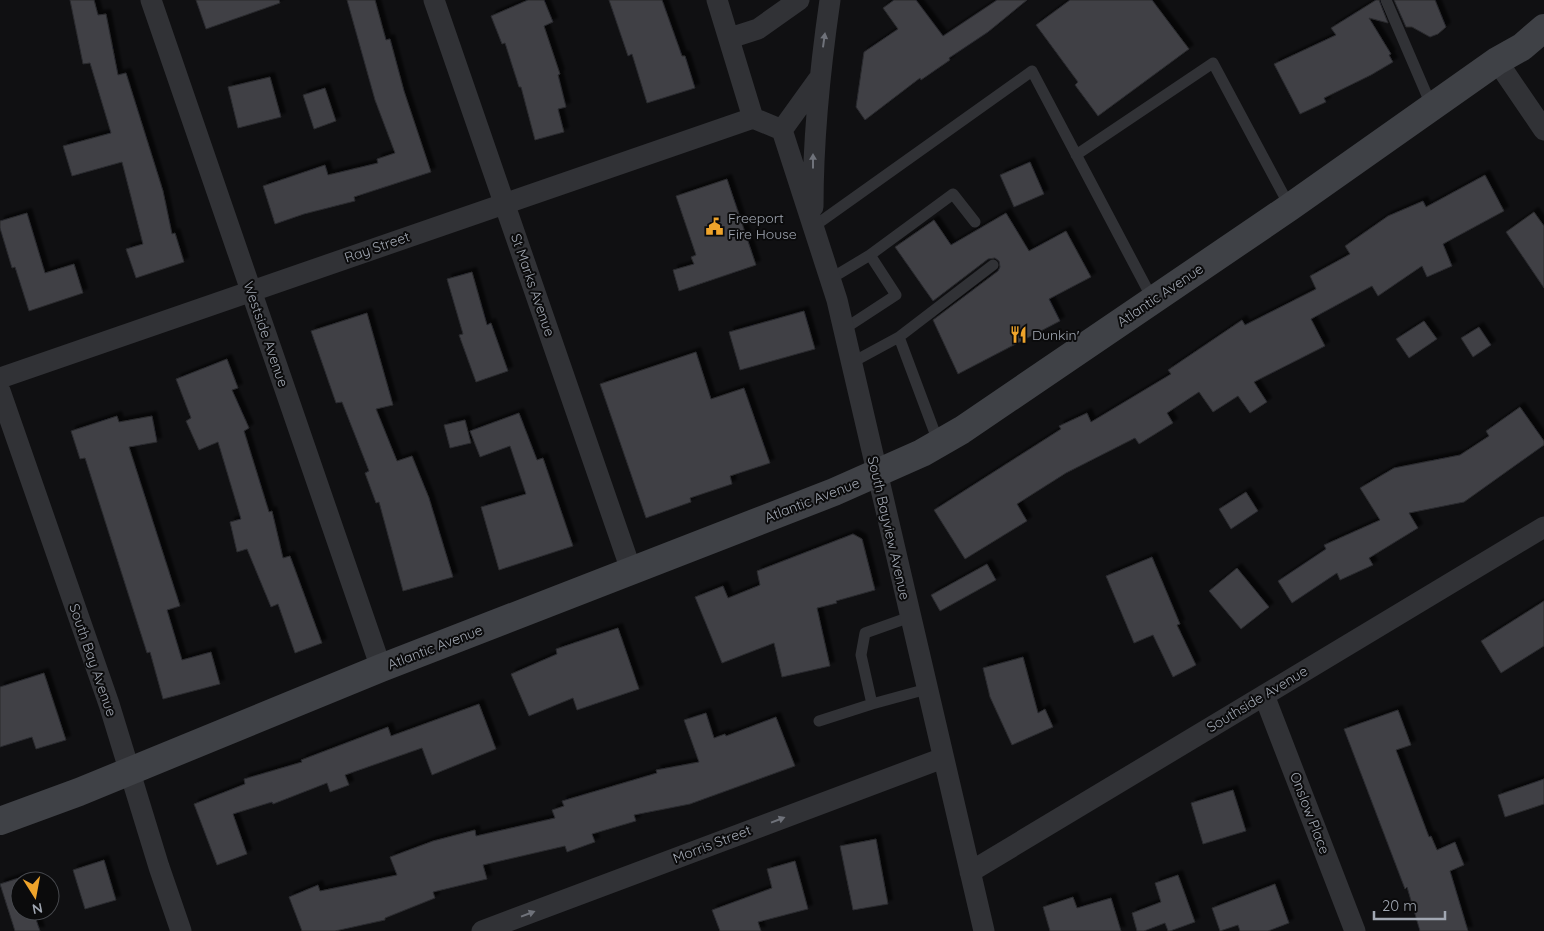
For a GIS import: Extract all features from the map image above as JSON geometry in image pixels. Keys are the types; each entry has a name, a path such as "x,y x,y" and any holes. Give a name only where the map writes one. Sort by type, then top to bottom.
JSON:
{"main road":[{"name":"Atlantic Avenue","path":"0,821 79,792 381,668 877,474 939,444 1290,207 1497,62 1522,47 1544,28"}],"street":[{"name":"Westside Avenue","path":"151,0 381,668"},
{"name":"St Marks Avenue","path":"434,0 631,570"},
{"path":"717,0 753,118 782,130 818,80"},
{"path":"730,38 758,28 799,0"},
{"path":"813,227 813,153 818,80 830,0"},
{"path":"1497,62 1544,130"},
{"name":"Ray Street","path":"0,378 753,118"},
{"name":"South Bayview Avenue","path":"782,130 830,279 844,329 984,931"},
{"name":"South Bay Avenue","path":"0,391 109,704 181,931"},
{"name":"Southside Avenue","path":"970,872 1544,527"},
{"name":"Onslow Place","path":"1264,694 1355,931"},
{"name":"Morris Street","path":"482,931 943,758"}],"lane":[{"path":"1386,0 1432,107"},
{"path":"1076,155 1213,63 1290,207"},
{"path":"813,227 1032,71 1153,300"},
{"path":"830,279 870,254 953,194 975,222"},
{"path":"844,329 896,295 870,254"},
{"path":"851,363 899,337 993,265"},
{"path":"899,337 939,444"},
{"path":"872,704 861,656 865,633 910,617"},
{"path":"820,721 927,689"}],"building":[{"path":"70,0 94,0 98,15 106,14 118,75 126,73 163,191 172,234 175,233 184,262 136,278 126,249 143,244 122,162 72,176 63,146 111,133 90,63 83,64"},
{"path":"196,0 279,0 280,3 206,29"},
{"path":"347,0 375,0 386,40 390,39 404,91 431,172 354,197 355,201 304,214 275,224 263,186 325,165 328,175 378,163 377,159 395,153 375,100"},
{"path":"528,0 544,0 553,22 544,26 560,74 558,75 566,107 558,109 564,132 535,140 521,87 519,87 505,43 502,44 491,16"},
{"path":"609,0 662,0 682,56 685,56 695,88 647,103 632,54 628,56"},
{"path":"894,0 916,0 943,36 997,0 1027,0 988,32 949,58 950,60 921,80 920,78 865,120 856,107 864,52 898,29 883,8"},
{"path":"1070,0 1152,0 1189,49 1098,116 1075,85 1078,82 1036,25"},
{"path":"1376,0 1379,0 1388,23 1369,18 1391,54 1389,55 1393,62 1324,98 1326,102 1300,114 1274,64 1336,35 1331,28"},
{"path":"1394,0 1435,0 1446,27 1438,34 1430,37 1412,27 1406,27"},
{"path":"270,77 281,117 238,128 228,87"},
{"path":"325,88 336,121 314,129 303,95"},
{"path":"1030,162 1044,194 1014,207 1000,175"},
{"path":"1485,175 1504,211 1443,244 1452,266 1427,277 1422,266 1378,296 1372,286 1311,319 1325,346 1254,382 1267,402 1250,413 1238,396 1213,412 1199,392 1167,413 1173,423 1139,444 1135,438 1066,473 1017,504 1027,521 965,559 934,510 1061,429 1059,426 1087,413 1091,422 1171,374 1168,370 1242,320 1245,325 1316,289 1310,276 1350,254 1345,246 1388,216 1423,201 1426,207"},
{"name":"Freeport Fire House","path":"727,179 756,265 679,291 673,270 694,264 691,257 696,255 676,196"},
{"path":"1534,212 1544,226 1544,288 1506,232"},
{"path":"27,213 45,273 74,264 83,293 29,311 15,267 12,268 0,228 0,221"},
{"path":"1006,213 1029,251 1066,231 1091,277 1049,299 1060,321 958,374 933,320 998,271 1000,267 999,261 995,258 988,259 933,301 895,247 934,220 951,245"},
{"path":"472,272 487,325 491,323 508,371 476,382 459,335 463,334 447,279"},
{"path":"804,311 815,349 740,370 729,332"},
{"path":"367,313 393,405 376,409 397,461 412,456 429,498 453,577 403,591 379,502 376,503 365,473 369,471 342,402 336,403 311,331"},
{"path":"1424,321 1437,339 1409,358 1396,339"},
{"path":"1479,327 1491,345 1473,357 1461,338"},
{"path":"696,352 711,399 744,388 770,463 730,476 732,484 690,498 691,502 646,518 600,384"},
{"path":"227,359 238,388 232,390 249,428 244,431 269,512 272,511 283,558 290,556 322,643 295,653 278,604 271,607 247,549 237,552 230,522 241,519 218,442 199,450 186,421 191,418 176,379"},
{"path":"1520,407 1544,441 1544,445 1464,502 1409,513 1418,528 1369,558 1373,565 1340,580 1337,573 1292,603 1278,581 1326,549 1324,545 1380,520 1360,488 1394,468 1460,455 1489,436 1486,431"},
{"path":"519,413 537,460 543,458 573,546 499,570 481,507 526,494 510,446 480,457 470,431"},
{"path":"117,416 119,422 152,416 157,442 129,447 180,606 167,610 182,660 211,652 220,684 163,699 150,652 147,653 85,458 80,459 71,431"},
{"path":"465,420 471,443 450,448 444,425"},
{"path":"1246,492 1258,511 1231,529 1219,509"},
{"path":"853,534 862,539 875,590 817,608 830,666 782,677 774,643 722,663 695,597 723,586 728,598 760,585 757,571"},
{"path":"1152,557 1180,624 1177,625 1196,665 1173,677 1153,635 1134,643 1106,576"},
{"path":"987,564 996,580 940,611 931,595"},
{"path":"1237,568 1269,607 1241,629 1209,591"},
{"path":"1544,601 1544,646 1501,673 1481,641"},
{"path":"618,628 639,689 577,710 573,698 529,716 511,674 557,654 556,649"},
{"path":"1023,657 1038,713 1045,709 1053,727 1012,745 990,697 983,668"},
{"path":"44,673 66,740 36,749 32,737 0,747 0,687"},
{"path":"479,704 496,749 432,775 422,748 345,775 349,785 330,792 327,783 273,804 272,802 233,814 247,854 217,865 194,804 245,784 244,779 302,762 301,760 388,727 391,736"},
{"path":"1398,710 1411,745 1396,750 1429,837 1431,836 1437,850 1455,842 1464,865 1450,871 1468,931 1420,931 1407,887 1405,889 1344,729"},
{"path":"706,713 714,738 725,734 726,736 776,717 795,766 690,804 634,815 636,821 592,834 595,842 567,852 565,846 483,865 487,879 433,892 435,898 385,918 385,920 335,931 302,931 289,897 318,885 320,891 397,875 390,857 433,841 475,830 476,836 555,818 552,810 564,806 562,801 657,773 656,770 699,762 684,720"},
{"path":"1544,779 1544,804 1505,817 1498,795"},
{"path":"1233,790 1246,831 1203,844 1191,803"},
{"path":"876,839 888,904 853,910 840,846"},
{"path":"104,860 116,900 85,909 73,870"},
{"path":"795,861 808,909 758,922 761,931 720,931 712,910 772,888 767,869"},
{"path":"1178,875 1195,922 1170,931 1168,931 1165,923 1144,931 1137,931 1132,913 1161,902 1155,883"},
{"path":"10,881 10,915 0,884"},
{"path":"1275,884 1289,923 1268,931 1240,931 1238,925 1220,931 1212,908"},
{"path":"1073,897 1077,908 1111,898 1121,931 1050,931 1043,907"},
{"path":"12,921 36,921 40,931 15,931"}],"place":[{"name":"Freeport Fire House","path":"714,226"},
{"name":"Dunkin'","path":"1018,335"}]}
